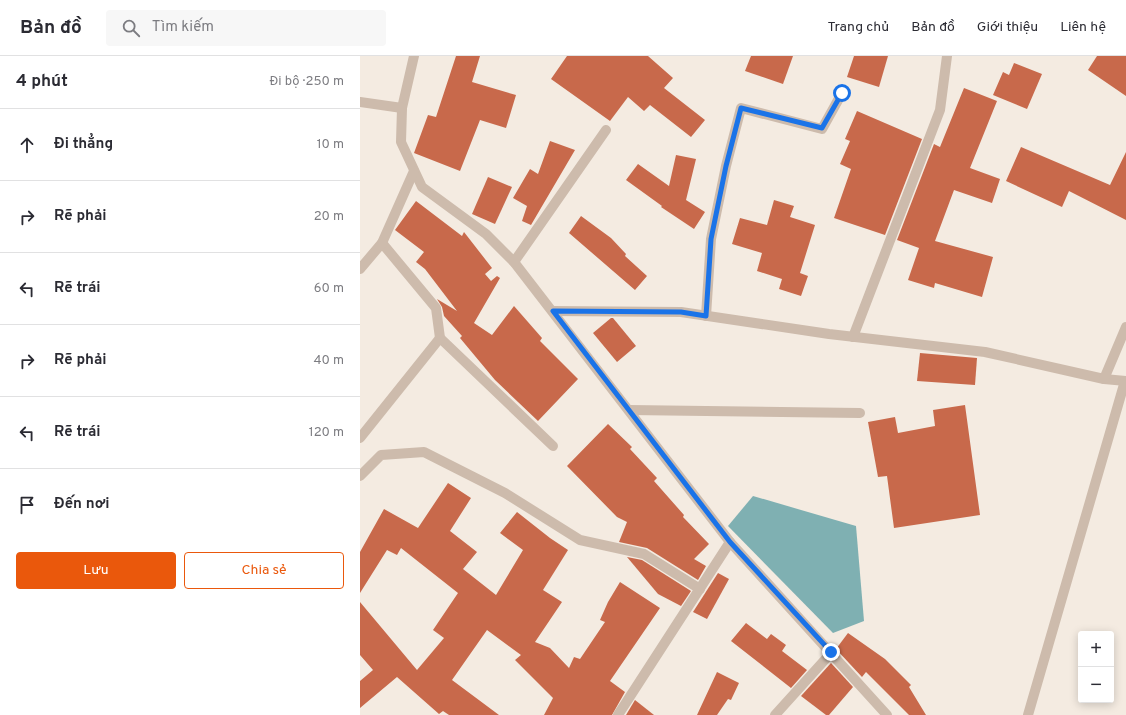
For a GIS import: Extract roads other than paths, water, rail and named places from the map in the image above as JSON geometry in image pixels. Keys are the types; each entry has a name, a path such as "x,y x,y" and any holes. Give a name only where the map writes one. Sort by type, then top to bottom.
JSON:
{"street":[{"path":"414,56 402,108 400,142 422,187 486,234 514,262 730,542 887,715"},
{"path":"853,337 940,110 947,56"},
{"path":"706,316 711,239 726,166 741,108 822,128 842,93"},
{"path":"360,102 402,108"},
{"path":"514,262 606,130"},
{"path":"360,269 382,243 414,171"},
{"path":"382,243 436,308 440,338 553,446"},
{"path":"553,311 681,312 853,337 985,352 1104,379 1126,381 1028,715"},
{"path":"1104,379 1126,327"},
{"path":"360,438 440,338"},
{"path":"629,410 860,413"},
{"path":"360,476 381,455 424,452 505,493 580,540 644,554 700,589"},
{"path":"618,715 730,542"},
{"path":"775,715 831,652"}],"water":[{"path":"753,496 856,526 864,621 833,633 728,526"}]}
